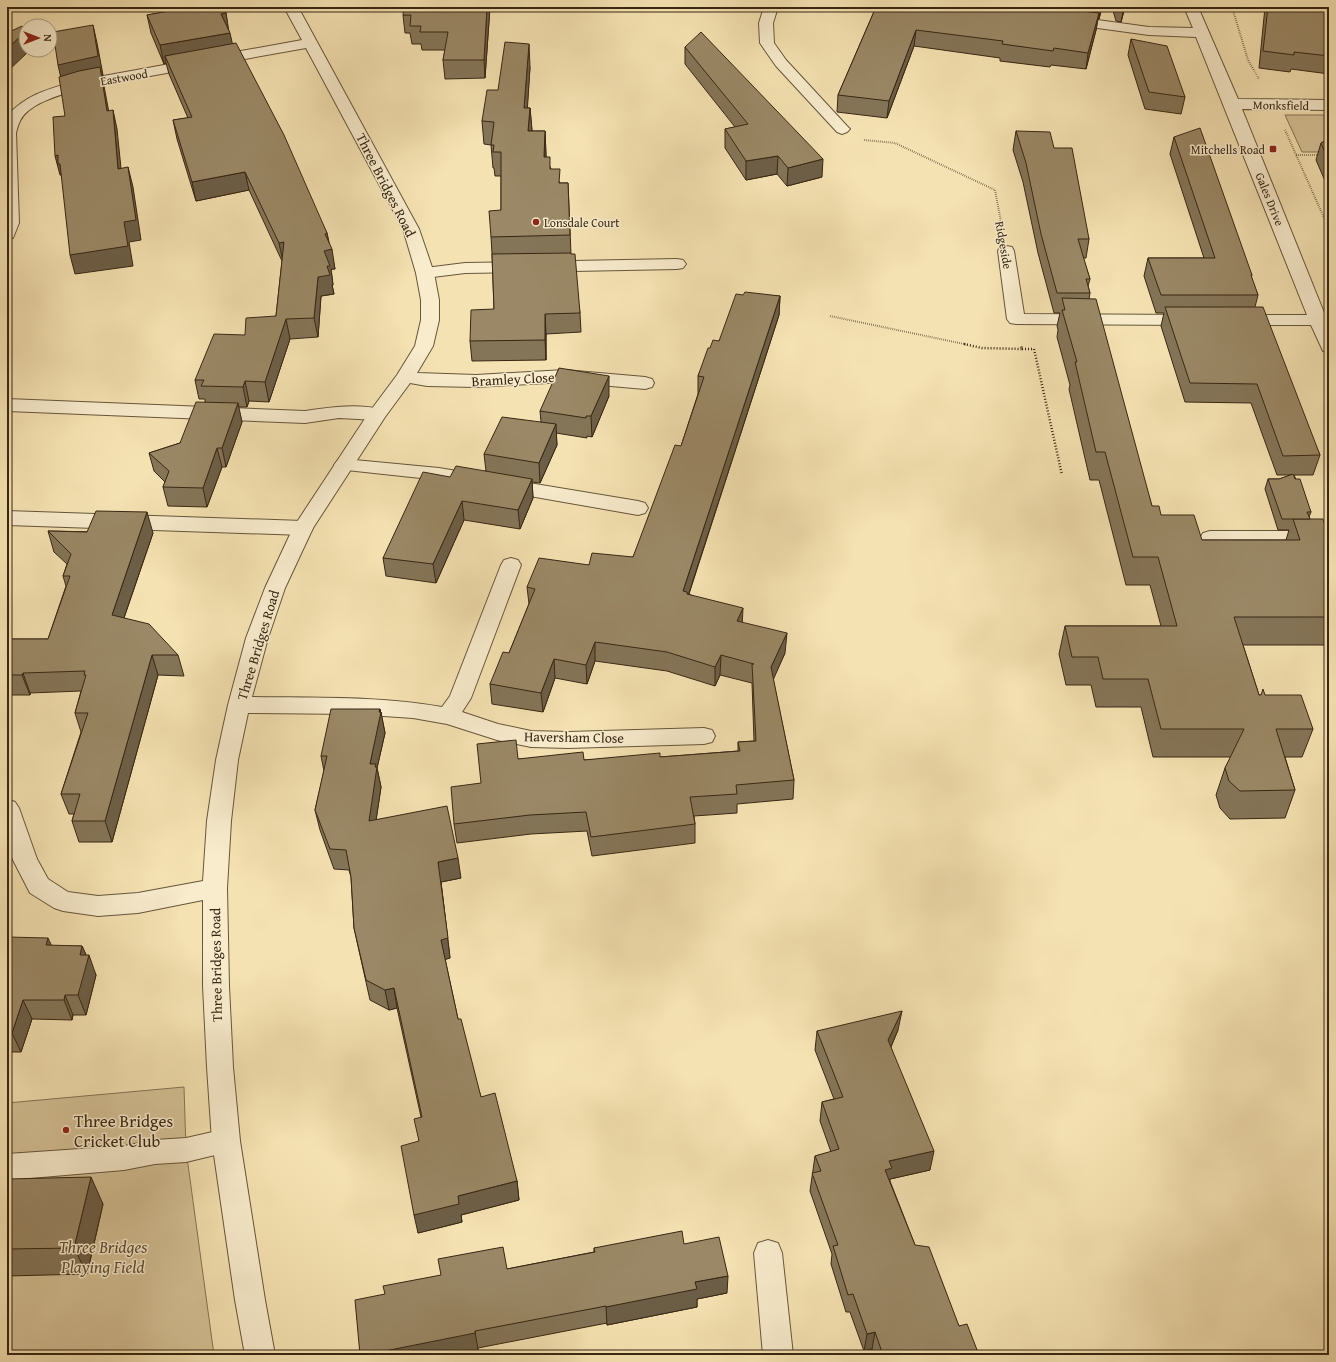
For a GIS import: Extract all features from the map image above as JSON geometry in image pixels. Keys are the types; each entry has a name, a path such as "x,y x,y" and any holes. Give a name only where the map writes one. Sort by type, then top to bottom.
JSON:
{"street":[{"name":"Three Bridges Road","path":"260,1355 250,1300 226,1141 216,986 215,888 220,813 227,760 239,705 257,638 274,588 303,528 377,414 405,377 424,346 430,320 430,300 425,273 411,229 291,7"},
{"path":"771,7 766,23 767,43 781,63 842,129"},
{"name":"Gales Drive","path":"1191,7 1191,12 1203,33 1329,347"},
{"path":"1056,19 1149,31 1203,33"},
{"name":"Eastwood","path":"7,234 11,222 8,133 13,118 28,104 50,93 81,84 311,43"},
{"name":"Monksfield","path":"1232,104 1329,105"},
{"name":"Ridgeside","path":"1006,251 1019,334"},
{"path":"425,273 465,268 677,264"},
{"path":"1019,334 1215,320 1318,320"},
{"name":"Bramley Close","path":"405,377 427,380 476,381 566,376 645,383"},
{"path":"7,404 305,417 339,412 377,414"},
{"path":"344,465 439,474 638,508"},
{"path":"7,518 303,528"},
{"path":"1210,538 1329,538"},
{"path":"448,716 460,698 511,565"},
{"name":"Haversham Close","path":"239,705 354,706 413,710 448,716 497,732 532,739 568,740 704,736"},
{"path":"7,808 25,860 39,886 63,901 98,906 138,903 215,888"},
{"path":"7,1167 124,1158 155,1152 186,1150 226,1141"},
{"path":"768,1252 778,1355"}],"path":[{"name":"Ridgeside","path":"842,129 846,138 895,143 995,190 1006,251"},
{"path":"1296,155 1322,155"},
{"path":"830,316 982,348 1019,334 1034,349 1062,475"}],"green space":[{"path":"1285,115 1329,115 1329,152 1302,152"},
{"name":"Three Bridges Playing Field","path":"184,1087 186,1150 214,1355 7,1355 7,1103"}],"building":[{"path":"173,7 222,7 226,13 221,14 230,33 160,45 147,15 174,10"},
{"path":"404,7 487,7 484,60 443,60 448,32 420,32 421,26 410,26 411,15 403,15"},
{"path":"876,7 1050,7 1099,13 1088,53 1054,48 1053,51 1002,44 1003,41 916,30 889,101 838,95"},
{"path":"1268,7 1329,7 1329,56 1294,52 1294,55 1263,51"},
{"path":"93,25 98,56 58,65 58,31"},
{"path":"18,28 18,39 7,49 7,33"},
{"path":"701,32 823,159 788,168 778,156 746,161 725,129 748,124 685,47"},
{"path":"1131,39 1167,46 1185,97 1149,92"},
{"path":"505,42 529,44 524,108 530,108 528,131 545,131 544,157 550,157 550,169 560,169 559,183 568,183 570,235 491,237 489,211 501,210 501,152 493,152 494,145 491,145 494,122 482,121 487,90 498,90"},
{"path":"236,43 284,135 327,233 325,234 332,249 324,251 330,266 327,266 330,275 318,277 314,318 286,319 265,382 245,381 243,387 201,386 204,380 195,380 214,334 245,335 246,318 276,316 284,242 279,243 245,172 192,182 173,120 192,117 165,56"},
{"path":"100,67 107,111 113,110 118,169 128,167 136,220 124,222 128,246 70,255 60,164 58,164 58,155 55,156 53,117 65,116 59,77"},
{"path":"1200,128 1258,295 1161,295 1148,258 1215,258 1174,137"},
{"path":"1016,131 1050,132 1054,148 1072,148 1089,239 1078,239 1090,279 1086,279 1090,293 1057,293 1041,234 1026,163"},
{"path":"1329,139 1329,162 1321,143"},
{"path":"492,254 575,254 580,313 545,314 545,340 470,341 471,310 494,309"},
{"path":"745,292 780,296 683,591 687,592 687,594 743,608 737,621 787,633 771,667 794,780 736,785 737,794 690,797 695,824 591,837 586,812 530,815 454,824 451,787 481,783 477,744 516,740 518,759 583,752 584,760 660,753 660,757 740,751 738,742 756,741 752,664 754,664 721,655 715,667 667,652 595,642 586,665 554,659 541,693 490,684 503,652 509,653 535,589 527,587 539,558 589,565 592,553 633,557 675,445 681,446 704,377 698,376 708,348 710,348 713,340 719,341 736,294 743,295"},
{"path":"1062,298 1096,299 1152,506 1159,506 1161,515 1194,515 1202,540 1300,540 1293,519 1323,519 1329,536 1329,617 1234,617 1259,695 1261,695 1263,689 1265,695 1301,695 1313,729 1276,729 1295,790 1240,791 1229,781 1225,768 1244,729 1161,729 1148,679 1103,679 1098,657 1072,657 1065,626 1177,626 1158,557 1133,557 1105,452 1096,452 1075,362 1077,362 1062,310 1065,310"},
{"path":"1165,307 1263,307 1320,455 1283,456 1257,384 1190,383"},
{"path":"559,368 609,376 591,416 586,416 586,418 540,411"},
{"path":"196,402 238,403 222,448 217,448 203,488 163,487 169,471 149,453 180,443"},
{"path":"502,417 556,424 539,463 484,454"},
{"path":"456,466 532,479 518,510 462,501 433,564 383,558 423,472 450,477"},
{"path":"1293,474 1295,479 1300,479 1311,512 1307,512 1310,519 1282,519 1268,479 1279,479"},
{"path":"96,511 147,512 112,615 149,624 178,655 152,655 105,821 72,821 80,794 61,794 88,713 75,713 86,675 84,675 85,671 7,675 7,639 48,639 70,576 63,576 71,554 48,531 87,532"},
{"path":"331,709 380,709 379,712 381,712 370,764 376,764 375,767 377,767 369,821 447,806 458,858 438,862 448,938 441,940 458,1019 461,1019 481,1097 495,1093 517,1181 458,1196 459,1204 414,1215 401,1146 419,1141 414,1119 422,1117 394,988 385,990 366,980 354,928 351,877 346,850 330,849 315,810 327,756 321,756"},
{"path":"7,937 48,938 46,945 82,946 80,955 89,955 78,995 65,995 64,1000 23,1000 12,1033 7,1033"},
{"path":"902,1011 888,1040 934,1151 889,1161 892,1168 885,1170 915,1245 929,1247 959,1326 967,1324 979,1355 883,1355 875,1332 867,1334 853,1294 848,1295 833,1246 838,1245 812,1173 821,1171 815,1156 839,1149 822,1102 843,1097 817,1031"},
{"path":"91,1177 74,1248 7,1249 7,1179"},
{"path":"682,1231 684,1244 719,1237 728,1276 695,1282 697,1289 475,1331 475,1333 360,1355 355,1300 385,1294 383,1286 441,1275 438,1259 503,1247 507,1269 595,1252 594,1248"}],"place":[{"name":"Mitchells Road","path":"1273,149"},
{"name":"Lonsdale Court","path":"536,222"},
{"name":"Three Bridges Cricket Club","path":"66,1130"}]}
